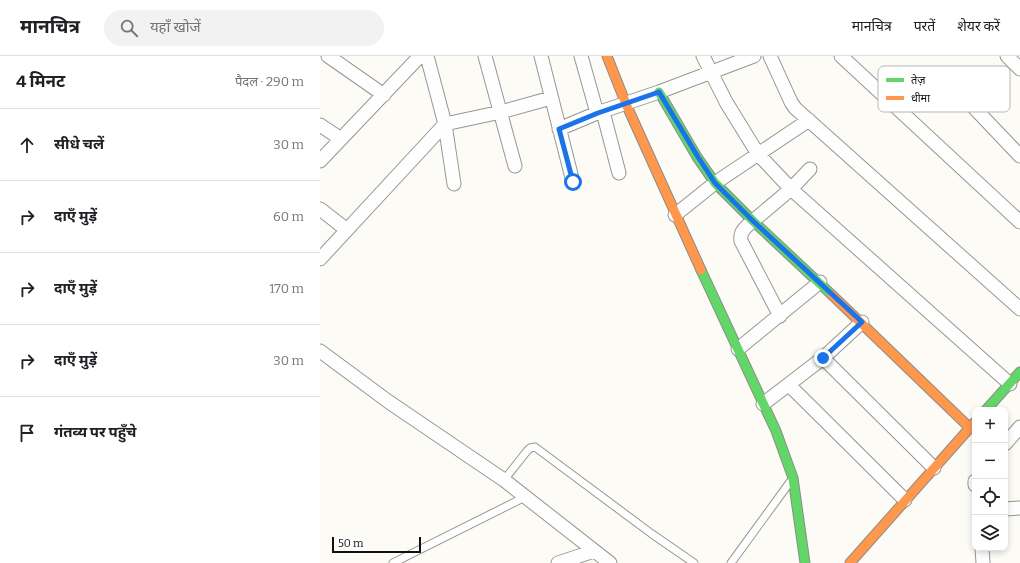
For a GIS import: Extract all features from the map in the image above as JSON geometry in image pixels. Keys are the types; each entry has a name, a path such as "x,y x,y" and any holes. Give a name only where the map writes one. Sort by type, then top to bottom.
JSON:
{"street":[{"path":"328,56 384,95"},
{"path":"320,161 420,56"},
{"path":"427,56 445,124 454,184"},
{"path":"485,56 515,166"},
{"path":"541,56 573,182"},
{"path":"581,56 619,173"},
{"path":"606,56 675,215 776,431 793,478 805,563"},
{"path":"703,56 726,102 758,154 791,190 1010,384"},
{"path":"559,129 600,112 626,104 754,56"},
{"path":"770,56 791,102 809,120 1020,310"},
{"path":"841,56 878,90"},
{"path":"1007,56 1020,69"},
{"path":"659,92 715,183 753,221 972,425 850,563"},
{"path":"320,259 445,124 501,112 551,98"},
{"path":"901,112 1020,222"},
{"path":"978,112 1020,156"},
{"path":"675,215 715,183 809,120"},
{"path":"320,125 341,139"},
{"path":"780,316 741,241 742,232 791,190 810,169"},
{"path":"320,209 347,230"},
{"path":"738,349 820,282"},
{"path":"763,404 823,358 862,322"},
{"path":"320,351 389,402 504,480 610,563"},
{"path":"823,358 934,468"},
{"path":"989,407 1020,372"},
{"path":"789,385 905,500"},
{"path":"1006,443 1020,427"},
{"path":"1008,509 1020,508"},
{"path":"558,563 594,550"},
{"path":"982,551 983,563"}],"lane":[{"path":"504,480 527,451 530,448 535,448 694,563"},
{"path":"732,563 793,478"},
{"path":"392,563 525,497"}],"traffic: fast":[{"path":"659,92 697,157 715,183 832,295"},
{"path":"701,270 776,431 793,478 805,563"},
{"path":"989,407 1020,372"}],"traffic: slow":[{"path":"607,56 626,104 701,270"},
{"path":"832,295 970,428"},
{"path":"850,563 972,425"}],"route":[{"path":"573,182 559,129 598,113 659,92 715,183 753,221 862,322 823,358"}]}
